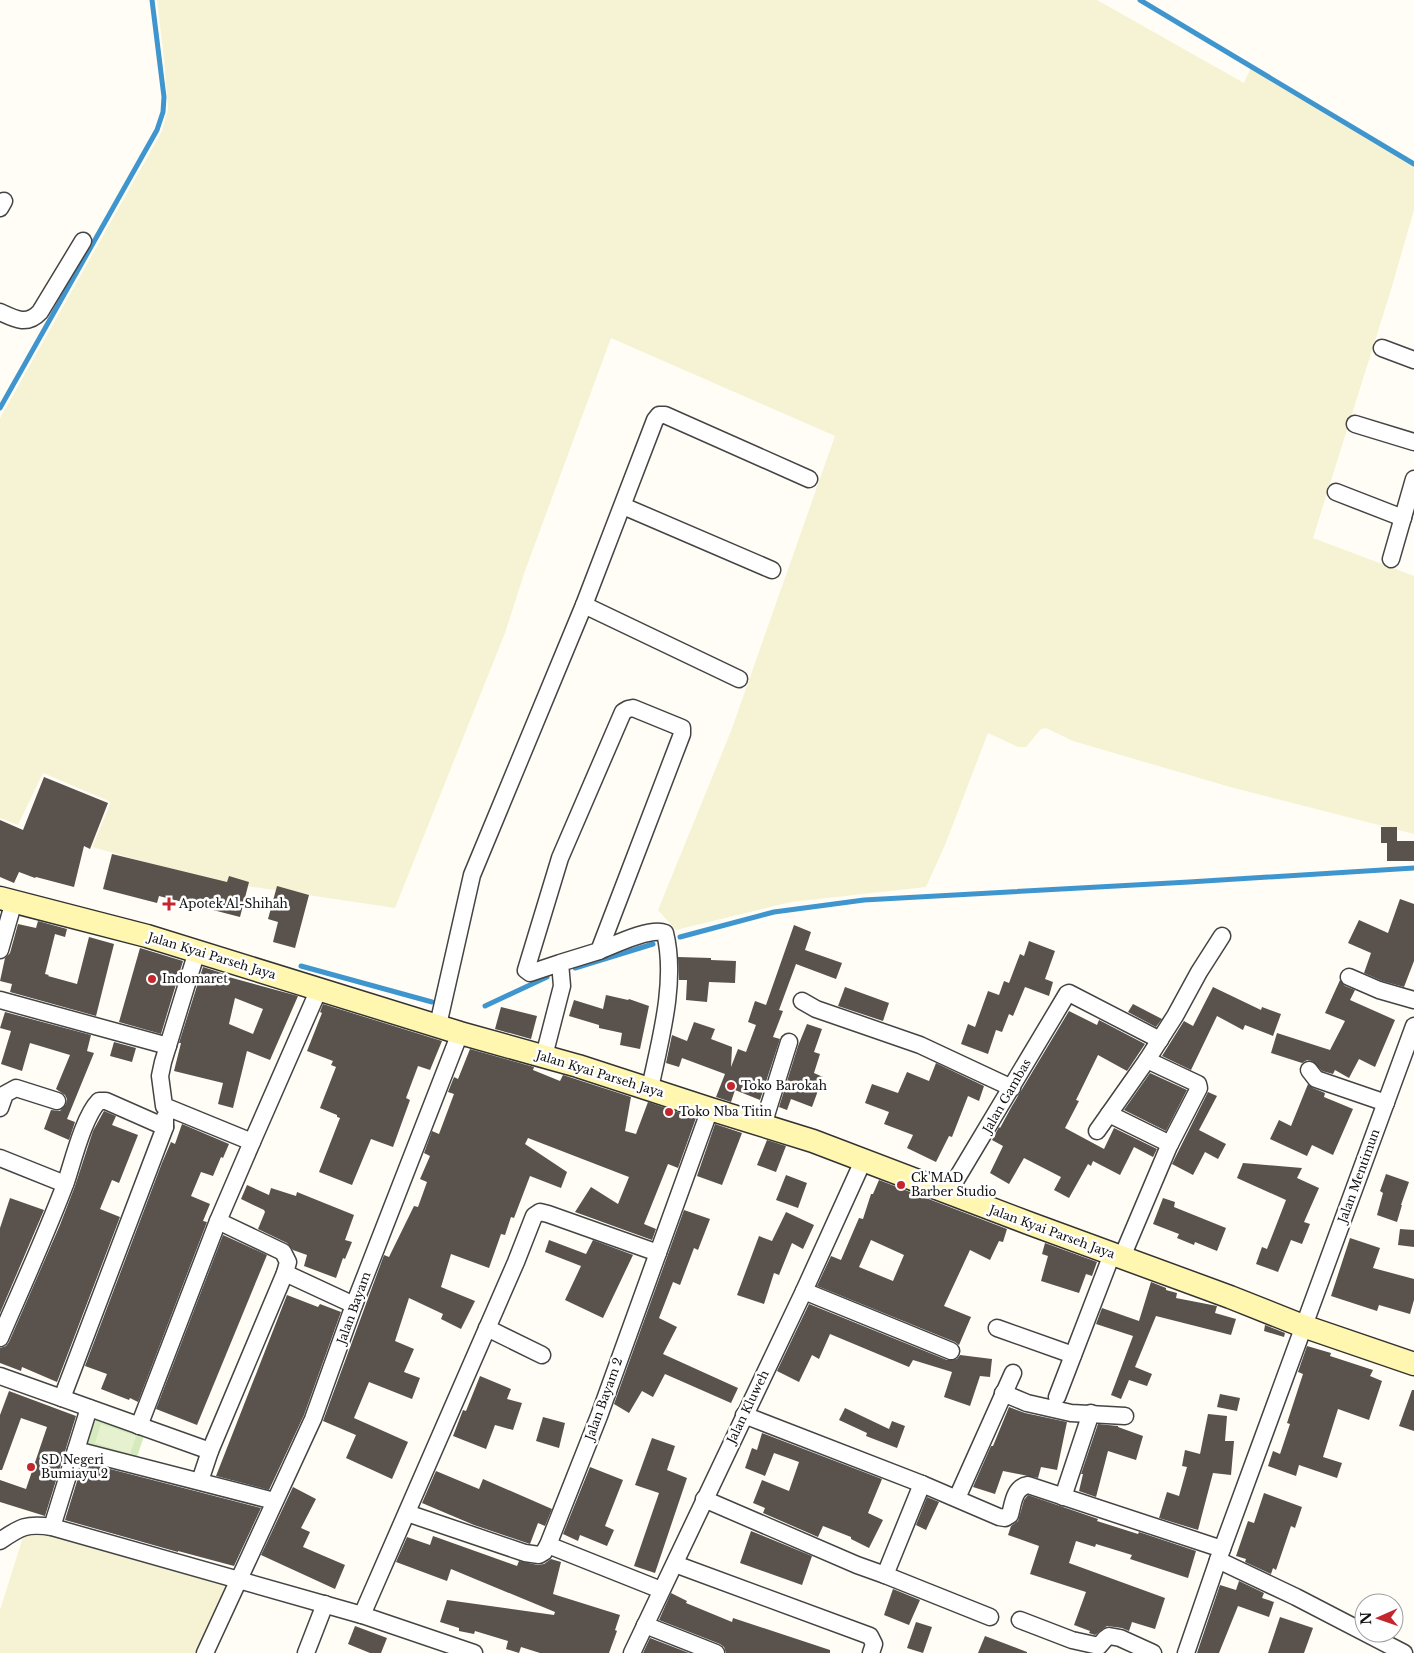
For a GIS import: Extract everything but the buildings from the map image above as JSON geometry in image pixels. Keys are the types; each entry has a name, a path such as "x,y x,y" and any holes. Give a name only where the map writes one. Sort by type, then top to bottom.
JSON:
{"main road":[{"name":"Jalan Kyai Parseh Jaya","path":"7,899 197,951 460,1033 650,1088 813,1141 1304,1326 1414,1364"}],"street":[{"path":"0,312 14,318 34,319 83,241"},
{"path":"1382,348 1414,360"},
{"path":"438,1025 472,875 584,605 655,420 659,415 666,415 809,479"},
{"path":"1355,424 1414,442"},
{"path":"1391,559 1414,479"},
{"path":"1336,492 1403,518"},
{"path":"623,506 772,570"},
{"path":"584,605 739,679"},
{"path":"599,951 682,734 682,728 634,708 623,712 560,858 526,970 530,974 599,951 646,934 659,931 665,933 669,949 667,996 650,1088"},
{"path":"0,950 7,899"},
{"path":"1096,1131 1160,1040 1222,936"},
{"path":"62,1398 165,1127 160,1076 197,951"},
{"path":"544,1056 562,986 560,963"},
{"path":"1348,977 1379,990 1414,1000"},
{"path":"139,1426 218,1222 319,989"},
{"name":"Jalan Gambas","path":"948,1193 1012,1088 1063,998 1069,993 1160,1040"},
{"path":"0,1000 168,1046"},
{"path":"802,1001 816,1009 920,1045 1012,1088"},
{"name":"Jalan Mentimun","path":"1186,1653 1220,1554 1414,1026"},
{"name":"Jalan Bayam","path":"205,1653 313,1419 354,1305 460,1033"},
{"path":"763,1126 789,1042"},
{"path":"1057,1397 1073,1355 1117,1256 1199,1086 1147,1060"},
{"path":"1309,1070 1316,1079 1386,1103"},
{"path":"0,1108 5,1094 16,1088 57,1101"},
{"path":"0,1338 65,1184 88,1118 95,1105 99,1101 106,1100 165,1127"},
{"path":"164,1106 252,1142"},
{"name":"Jalan Bayam 2","path":"548,1545 599,1416 710,1109"},
{"path":"1108,1114 1170,1144"},
{"path":"0,1158 65,1184"},
{"name":"Jalan Kluweh","path":"632,1653 804,1291 863,1161"},
{"path":"362,1615 516,1262 534,1216 540,1212 658,1253"},
{"path":"200,1481 210,1452 286,1273 288,1262 283,1252 218,1222"},
{"path":"286,1273 354,1305"},
{"path":"804,1291 951,1351"},
{"path":"487,1328 542,1355"},
{"path":"997,1328 1073,1355"},
{"path":"957,1498 1013,1373"},
{"path":"1,1380 62,1398 210,1452"},
{"path":"1003,1393 1026,1403 1071,1413 1125,1416"},
{"path":"52,1527 89,1408"},
{"path":"1063,1497 1091,1413"},
{"path":"744,1415 922,1484 999,1517 1005,1518 1010,1515 1017,1491 1022,1486 1028,1485 1063,1497 1220,1554 1296,1597 1404,1653"},
{"path":"76,1450 274,1501"},
{"path":"885,1575 922,1484"},
{"path":"704,1499 858,1565 990,1617"},
{"path":"407,1513 525,1553 540,1555 548,1545 661,1590"},
{"path":"0,1541 17,1529 36,1524 52,1527 362,1615 474,1653"},
{"path":"675,1564 870,1636 874,1644 871,1653"},
{"path":"306,1653 325,1604"},
{"path":"1020,1620 1072,1640 1099,1646 1104,1638 1109,1636 1120,1638 1152,1653"},
{"path":"645,1625 716,1653"}],"shaded area":[{"path":"157,0 1097,0 1244,83 1251,67 1414,167 1414,210 1313,538 1414,576 1414,834 1230,787 1073,741 1046,728 1041,729 1026,747 1018,747 988,733 945,845 926,887 791,902 676,930 658,910 731,731 835,436 611,338 525,571 505,633 395,908 213,881 92,847 111,802 43,773 18,825 0,818 0,418 162,131 168,109"},
{"path":"31,1532 49,1532 232,1584 202,1653 0,1653 0,1610 23,1537"}],"green space":[{"path":"92,1415 145,1433 136,1460 82,1447"},
{"path":"101,1424 136,1436 130,1454 95,1443"}],"waterway":[{"path":"0,408 157,130 163,112 164,97 152,0"},
{"path":"1140,0 1414,164"},
{"path":"680,937 774,912 864,900 1414,868"},
{"path":"575,968 653,944"},
{"path":"301,966 432,1002"},
{"path":"485,1006 547,977"}],"place":[{"name":"Apotek Al-Shihah","path":"169,904"},
{"name":"Indomaret","path":"152,979"},
{"name":"Toko Barokah","path":"731,1086"},
{"name":"Toko Nba Titin","path":"669,1112"},
{"name":"Ck'MAD Barber Studio","path":"901,1185"},
{"name":"SD Negeri Bumiayu 2","path":"31,1467"}]}
